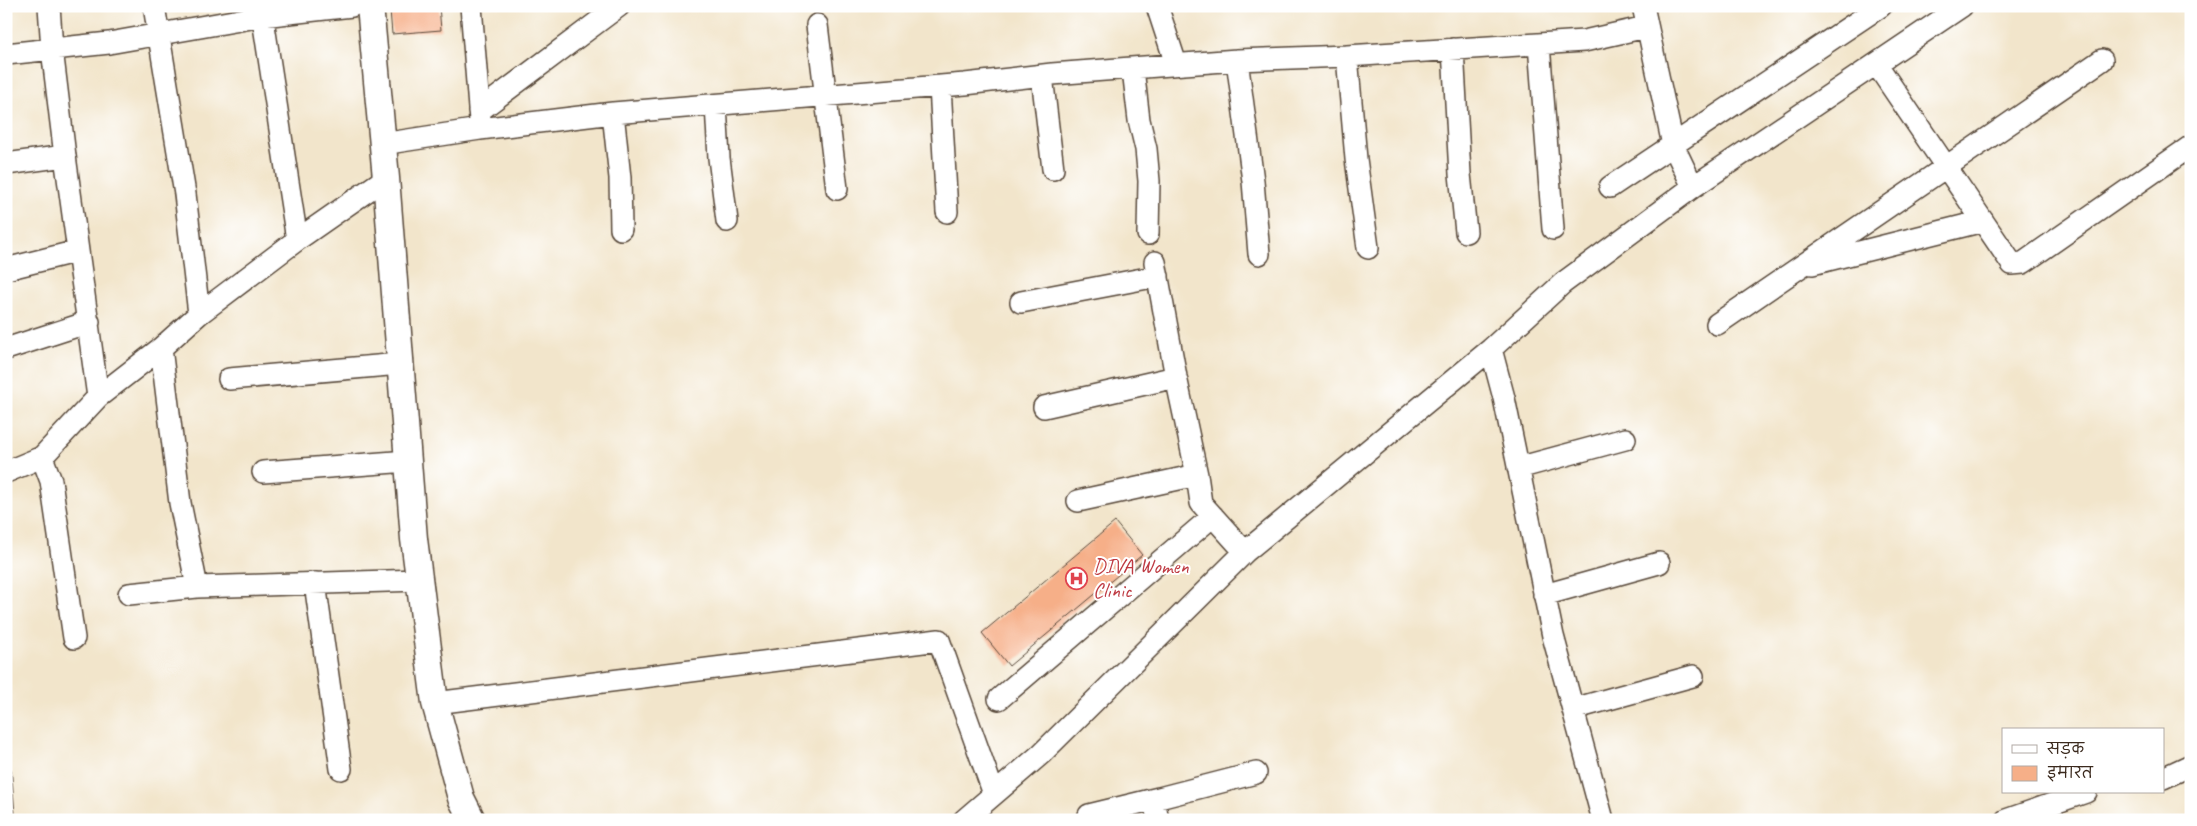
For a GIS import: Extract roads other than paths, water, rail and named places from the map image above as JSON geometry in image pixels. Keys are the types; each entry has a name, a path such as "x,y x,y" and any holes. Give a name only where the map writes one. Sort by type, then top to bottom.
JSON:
{"street":[{"path":"49,6 52,49 65,156 98,397"},
{"path":"154,6 185,194 199,314"},
{"path":"6,54 109,43 261,11 352,6"},
{"path":"370,6 419,580 435,703 461,798 472,820"},
{"path":"471,6 480,120"},
{"path":"480,120 619,6"},
{"path":"1157,6 1176,64"},
{"path":"1610,187 1881,6"},
{"path":"964,820 1041,754 1245,552 1491,349 1563,283 1693,187 1962,6"},
{"path":"261,11 297,240"},
{"path":"382,144 480,120 716,105 1176,64 1347,56 1584,41 1645,17 1673,145 1693,187"},
{"path":"817,25 837,189"},
{"path":"1539,44 1553,229"},
{"path":"1452,49 1460,174 1466,232"},
{"path":"1347,56 1356,159 1368,248"},
{"path":"1238,60 1259,254"},
{"path":"1718,324 2102,60"},
{"path":"1877,65 2012,264 2023,264 2191,146"},
{"path":"1133,69 1146,149 1149,181 1148,234"},
{"path":"1042,76 1053,169"},
{"path":"940,86 947,212"},
{"path":"716,105 719,158 727,220"},
{"path":"613,113 620,178 621,229"},
{"path":"6,164 65,156"},
{"path":"6,472 42,457 98,397 161,348 199,314 297,240 386,178"},
{"path":"1800,267 1875,250 1983,221"},
{"path":"6,268 78,251"},
{"path":"1021,302 1156,269 1201,503 1245,552"},
{"path":"6,349 88,322"},
{"path":"161,348 180,503 197,587"},
{"path":"1491,349 1504,398 1553,636 1603,820"},
{"path":"229,379 400,364"},
{"path":"1044,407 1176,378"},
{"path":"1518,468 1625,439"},
{"path":"42,457 51,481 74,638"},
{"path":"263,472 408,461"},
{"path":"1078,501 1197,475"},
{"path":"999,699 1213,516"},
{"path":"1544,595 1658,563"},
{"path":"129,594 197,587 419,580"},
{"path":"316,583 341,770"},
{"path":"435,703 939,640 994,794"},
{"path":"1573,709 1693,676"},
{"path":"2164,778 2191,765"},
{"path":"1089,815 1256,772"},
{"path":"2006,820 2080,794"},
{"path":"1158,820 1155,804 1159,798"}],"lane":[{"path":"6,772 10,820"}],"place":[{"name":"DIVA Women Clinic","path":"1077,578"}]}
